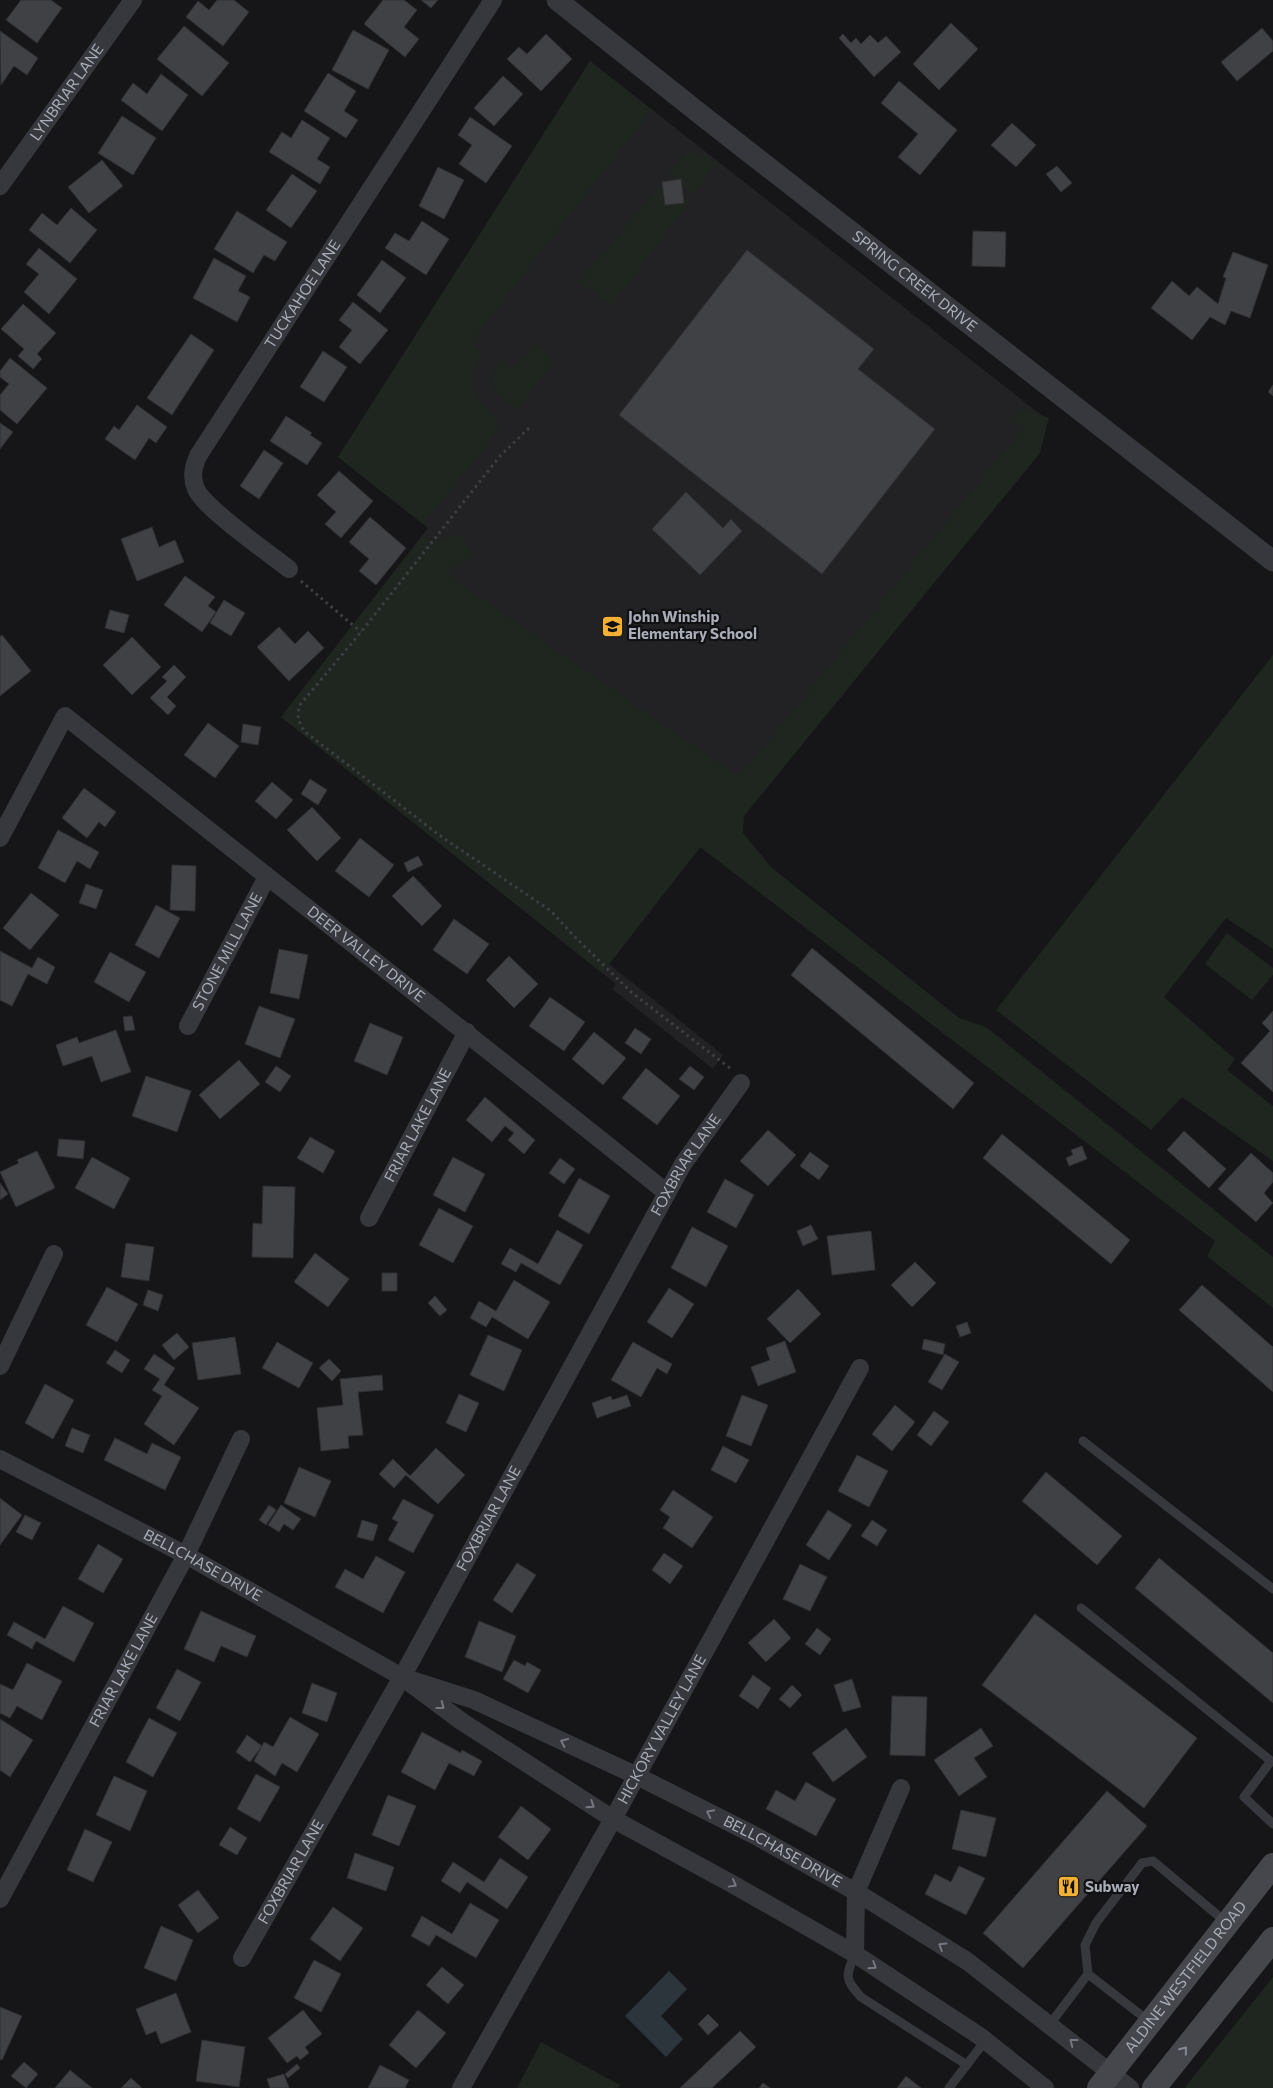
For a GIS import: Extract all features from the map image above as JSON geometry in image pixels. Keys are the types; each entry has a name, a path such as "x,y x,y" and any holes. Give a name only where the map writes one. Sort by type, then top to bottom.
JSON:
{"main road":[{"name":"ALDINE WESTFIELD ROAD","path":"1105,2080 1273,1865"},
{"path":"1154,2088 1273,1939"}],"street":[{"name":"LYNBRIAR LANE","path":"0,186 133,0"},
{"name":"TUCKAHOE LANE","path":"289,569 207,505 196,490 192,472 198,456 494,0"},
{"name":"SPRING CREEK DRIVE","path":"557,0 1273,561"},
{"name":"DEER VALLEY DRIVE","path":"0,838 65,716 466,1032 666,1193"},
{"name":"STONE MILL LANE","path":"188,1026 267,877"},
{"name":"FRIAR LAKE LANE","path":"369,1218 466,1032"},
{"name":"FOXBRIAR LANE","path":"242,1958 402,1677 682,1164 741,1083"},
{"path":"0,1366 54,1254"},
{"name":"HICKORY VALLEY LANE","path":"461,2088 613,1819 635,1775 860,1368"},
{"name":"FRIAR LAKE LANE","path":"0,1899 186,1555 241,1439"},
{"name":"BELLCHASE DRIVE","path":"0,1459 186,1555 402,1677 461,1721 613,1819 734,1884 855,1954 985,2040 1034,2085"},
{"name":"BELLCHASE DRIVE","path":"402,1677 474,1700 635,1775 754,1835 856,1892 967,1961 1050,2024 1105,2080 1130,2088"},
{"path":"855,1954 856,1892 900,1788"}],"lane":[{"path":"1083,1441 1273,1589"},
{"path":"1081,1608 1271,1761 1244,1798 1273,1824"},
{"path":"1050,2024 1088,1974 1086,1945 1096,1923 1142,1863 1153,1861 1228,1923"},
{"path":"855,1954 847,1973 848,1983 862,1997 967,2065"},
{"path":"1088,1974 1150,2022"},
{"path":"949,2088 985,2040"}],"path":[{"path":"529,428 500,456 361,632 299,706 298,719 304,731 439,835 551,911 631,992 736,1072 741,1083"},
{"path":"289,569 313,593 361,632"}],"shaded area":[{"name":"John Winship Elementary School","path":"590,61 1040,414 609,964 723,1055 713,1069 612,989 616,984 281,717 428,528 338,457"},
{"path":"590,61 651,109 651,111 472,341 482,352 472,374 473,391 483,406 499,422 498,431 423,524 338,457"},
{"path":"687,150 708,157 716,164 694,194 669,174"},
{"path":"663,182 689,202 612,306 579,282"},
{"path":"535,344 555,359 519,408 510,404 497,392 492,383 493,374 502,360 514,369"},
{"path":"1021,407 1049,418 1040,453 744,816 743,833 771,867 959,1018 986,1027 1273,1257 1273,1308 1207,1256 1215,1241 700,847 602,973 281,717 422,536 438,541 460,534 474,556 450,568 454,579 739,777 1023,428 1011,420"},
{"path":"1273,655 1273,949 1226,918 1164,997 1235,1059 1227,1070 1273,1106 1273,1161 1182,1097 1151,1130 996,1010"},
{"path":"1227,933 1273,968 1273,975 1252,1000 1205,964"},
{"path":"669,1971 687,1989 661,2016 683,2039 666,2057 625,2016"},
{"path":"1273,1977 1273,2088 1186,2088 1185,2087"},
{"path":"541,2042 620,2085 618,2088 517,2088"}],"building":[{"path":"21,0 51,0 62,8 37,43 6,20"},
{"path":"217,0 234,0 249,12 223,46 186,17 198,1 209,10"},
{"path":"383,0 404,0 417,10 404,27 419,39 405,57 364,24"},
{"path":"421,0 438,0 431,8"},
{"path":"951,23 978,49 939,90 913,64"},
{"path":"184,26 229,63 202,96 157,59"},
{"path":"1262,28 1273,41 1273,51 1237,81 1221,62"},
{"path":"353,30 389,50 368,89 332,70"},
{"path":"0,31 38,58 27,75 14,66 1,85"},
{"path":"546,34 572,59 541,91 507,59 519,47 527,54"},
{"path":"843,34 851,43 856,38 861,44 870,35 878,43 886,36 901,52 874,77 839,38"},
{"path":"328,73 356,91 344,111 358,120 346,138 304,111"},
{"path":"161,74 188,95 162,131 121,100 133,83 147,94"},
{"path":"503,76 523,94 494,126 474,108"},
{"path":"899,81 957,130 920,175 898,157 918,134 881,103"},
{"path":"122,116 156,138 133,175 98,153"},
{"path":"470,117 512,146 486,183 459,164 472,145 458,135"},
{"path":"302,120 330,138 317,159 330,167 320,184 269,152 282,132 291,138"},
{"path":"1012,123 1036,145 1016,167 991,145"},
{"path":"102,160 123,186 89,213 68,187"},
{"path":"1057,166 1072,183 1061,192 1046,174"},
{"path":"438,167 464,180 444,219 419,206"},
{"path":"292,174 317,191 291,228 266,210"},
{"path":"681,179 684,203 665,205 662,182"},
{"path":"71,208 97,230 70,263 29,230 42,213 57,225"},
{"path":"237,211 287,242 275,261 264,255 253,273 214,249"},
{"path":"422,221 449,239 426,275 385,248 395,233 409,241"},
{"path":"973,231 1006,232 1005,267 972,266"},
{"path":"39,248 77,279 49,314 24,292 39,274 26,264"},
{"path":"747,250 874,349 858,369 935,429 822,574 619,415"},
{"path":"1233,252 1268,265 1250,318 1231,311 1225,325 1210,317 1192,340 1151,308 1172,281 1189,296 1197,287 1218,304 1226,278 1223,277"},
{"path":"214,258 246,276 238,291 250,297 237,322 193,298"},
{"path":"382,260 406,278 380,313 357,295"},
{"path":"353,302 388,330 360,364 339,347 352,330 339,320"},
{"path":"23,304 56,333 37,354 42,359 33,369 18,356 24,349 1,329"},
{"path":"191,334 214,350 172,415 147,398"},
{"path":"323,351 347,367 324,402 300,387"},
{"path":"10,358 47,388 17,424 0,410 0,395 9,384 0,377 0,371"},
{"path":"1273,385 1273,396 1268,392"},
{"path":"137,405 167,427 156,443 149,438 135,460 105,439 114,426 119,430"},
{"path":"286,416 312,433 310,435 322,443 307,465 270,441"},
{"path":"0,423 13,432 0,449"},
{"path":"264,450 283,463 259,499 240,486"},
{"path":"339,471 373,501 341,538 325,524 336,512 317,495"},
{"path":"686,492 723,528 731,519 742,531 700,575 652,529"},
{"path":"370,517 406,548 376,585 359,571 369,559 349,542"},
{"path":"152,527 159,547 175,540 184,562 137,581 121,539"},
{"path":"185,576 215,597 208,606 216,612 202,632 164,605"},
{"path":"224,600 245,613 231,636 210,623"},
{"path":"110,610 129,615 124,633 105,628"},
{"path":"279,627 295,644 308,631 324,648 289,681 257,647"},
{"path":"2,635 31,671 0,696 0,637"},
{"path":"132,637 161,667 132,695 103,665"},
{"path":"174,665 186,677 167,697 176,706 168,715 150,698 167,681 162,677"},
{"path":"208,723 239,746 215,778 184,755"},
{"path":"243,724 261,727 258,745 241,742"},
{"path":"310,779 327,790 318,805 301,794"},
{"path":"272,782 293,800 276,819 255,801"},
{"path":"84,788 116,812 105,827 99,822 87,838 62,818"},
{"path":"312,807 341,838 317,861 287,830"},
{"path":"58,830 99,852 90,869 77,861 65,883 38,868"},
{"path":"360,838 394,865 369,897 335,871"},
{"path":"418,856 423,865 408,872 404,863"},
{"path":"172,865 196,866 195,911 170,910"},
{"path":"413,876 442,906 422,926 392,896"},
{"path":"86,884 103,890 96,909 79,903"},
{"path":"31,893 59,915 30,950 3,928"},
{"path":"156,905 180,918 159,958 135,945"},
{"path":"454,919 489,944 467,974 433,950"},
{"path":"812,948 974,1083 953,1109 791,975"},
{"path":"279,949 308,955 299,999 270,993"},
{"path":"0,951 32,968 38,957 55,967 47,984 28,974 12,1006 0,1000"},
{"path":"110,952 146,972 129,1002 94,982"},
{"path":"509,956 538,984 514,1008 486,980"},
{"path":"550,997 585,1022 564,1051 529,1026"},
{"path":"259,1006 295,1019 280,1058 245,1044"},
{"path":"1273,1011 1273,1092 1241,1063 1270,1031 1262,1023"},
{"path":"132,1016 135,1030 125,1031 123,1017"},
{"path":"370,1023 403,1037 387,1075 354,1061"},
{"path":"635,1028 651,1039 641,1054 625,1043"},
{"path":"116,1030 131,1072 101,1082 92,1056 63,1066 56,1045 77,1037 79,1043"},
{"path":"594,1032 626,1058 603,1085 572,1059"},
{"path":"239,1060 260,1084 220,1119 199,1095"},
{"path":"276,1066 291,1076 280,1092 265,1082"},
{"path":"690,1066 704,1077 694,1090 679,1079"},
{"path":"646,1068 680,1096 657,1125 622,1098"},
{"path":"146,1076 191,1091 177,1132 132,1116"},
{"path":"485,1097 535,1140 524,1154 508,1140 514,1133 505,1126 492,1142 466,1120"},
{"path":"768,1130 796,1155 768,1186 740,1161"},
{"path":"1184,1131 1226,1169 1209,1188 1167,1150"},
{"path":"1002,1134 1130,1240 1111,1264 983,1158"},
{"path":"310,1137 335,1151 323,1173 297,1158"},
{"path":"59,1139 85,1141 83,1159 57,1156"},
{"path":"1082,1146 1087,1159 1069,1166 1066,1158 1073,1155 1071,1150"},
{"path":"37,1151 55,1188 16,1207 0,1172 19,1163 17,1160"},
{"path":"810,1152 829,1166 819,1180 800,1166"},
{"path":"1251,1153 1273,1173 1273,1182 1264,1193 1273,1203 1256,1222 1218,1189"},
{"path":"92,1157 130,1178 114,1209 75,1188"},
{"path":"453,1157 485,1174 465,1212 433,1195"},
{"path":"560,1158 575,1169 564,1184 549,1173"},
{"path":"579,1178 610,1196 589,1234 558,1216"},
{"path":"725,1179 754,1195 736,1228 707,1212"},
{"path":"0,1183 8,1194 0,1200"},
{"path":"263,1186 295,1187 293,1258 252,1257 253,1223 262,1224"},
{"path":"439,1208 473,1226 453,1263 419,1245"},
{"path":"811,1225 818,1239 803,1246 797,1231"},
{"path":"692,1227 728,1246 706,1287 671,1268"},
{"path":"557,1230 583,1245 560,1285 521,1263 516,1272 501,1264 510,1248 538,1264"},
{"path":"871,1231 875,1270 832,1275 827,1236"},
{"path":"126,1243 154,1247 149,1281 121,1277"},
{"path":"315,1253 349,1279 328,1307 294,1282"},
{"path":"915,1262 936,1283 912,1307 891,1285"},
{"path":"382,1273 397,1273 397,1291 382,1291"},
{"path":"514,1280 550,1302 528,1339 492,1317 486,1327 470,1318 479,1301 496,1311"},
{"path":"1202,1285 1273,1347 1273,1392 1179,1310"},
{"path":"107,1287 138,1304 117,1342 86,1325"},
{"path":"669,1288 694,1304 672,1338 647,1322"},
{"path":"798,1289 821,1314 790,1343 767,1319"},
{"path":"148,1290 163,1295 158,1311 143,1305"},
{"path":"435,1296 447,1310 440,1316 428,1303"},
{"path":"967,1322 971,1333 960,1337 956,1326"},
{"path":"177,1333 189,1347 174,1360 162,1345"},
{"path":"488,1335 522,1350 504,1391 470,1375"},
{"path":"235,1337 241,1374 198,1380 192,1343"},
{"path":"924,1339 945,1344 943,1355 922,1349"},
{"path":"785,1341 796,1372 758,1386 751,1367 770,1360 766,1348"},
{"path":"277,1342 313,1363 299,1388 262,1368"},
{"path":"633,1342 672,1364 667,1374 657,1368 641,1397 611,1380"},
{"path":"115,1350 130,1360 122,1373 106,1363"},
{"path":"154,1354 175,1368 164,1385 199,1408 174,1445 144,1424 162,1396 152,1390 160,1379 144,1369"},
{"path":"945,1354 959,1362 942,1390 928,1382"},
{"path":"329,1359 341,1371 332,1381 319,1368"},
{"path":"382,1375 383,1390 358,1392 363,1435 348,1436 349,1448 321,1451 317,1408 343,1405 340,1379"},
{"path":"45,1384 74,1400 53,1439 25,1423"},
{"path":"459,1394 479,1403 466,1432 446,1423"},
{"path":"627,1395 631,1406 597,1418 592,1403 611,1396 612,1400"},
{"path":"742,1395 768,1405 751,1446 726,1436"},
{"path":"895,1405 915,1422 892,1451 872,1434"},
{"path":"934,1411 949,1422 931,1446 917,1435"},
{"path":"72,1428 90,1435 83,1453 65,1446"},
{"path":"115,1438 147,1454 152,1443 181,1457 165,1490 104,1460"},
{"path":"723,1446 749,1460 736,1483 711,1470"},
{"path":"436,1448 465,1475 438,1504 406,1475 394,1488 379,1474 393,1459 410,1476"},
{"path":"857,1455 888,1471 869,1507 838,1491"},
{"path":"299,1467 331,1481 315,1517 284,1503"},
{"path":"1046,1472 1122,1536 1097,1565 1022,1501"},
{"path":"673,1490 713,1517 692,1548 663,1528 670,1517 660,1510"},
{"path":"0,1498 22,1515 0,1545"},
{"path":"403,1499 434,1515 413,1553 388,1540 398,1522 392,1519"},
{"path":"269,1505 276,1510 266,1525 259,1520"},
{"path":"281,1505 301,1519 293,1530 284,1524 279,1532 268,1525"},
{"path":"828,1510 852,1525 829,1560 806,1545"},
{"path":"25,1515 41,1523 32,1540 16,1532"},
{"path":"362,1520 378,1525 373,1541 357,1537"},
{"path":"872,1520 887,1530 877,1546 861,1536"},
{"path":"98,1544 123,1559 103,1593 78,1579"},
{"path":"664,1553 683,1566 670,1584 652,1570"},
{"path":"376,1556 405,1572 383,1613 335,1587 345,1569 363,1579"},
{"path":"1159,1558 1273,1653 1273,1703 1135,1588"},
{"path":"517,1563 536,1575 512,1613 493,1600"},
{"path":"800,1564 827,1577 810,1611 783,1599"},
{"path":"63,1606 94,1623 74,1662 36,1641 32,1649 7,1635 14,1622 45,1639"},
{"path":"201,1611 256,1636 247,1657 221,1646 214,1662 184,1649"},
{"path":"1035,1614 1197,1738 1144,1808 982,1685"},
{"path":"774,1619 791,1638 766,1662 748,1643"},
{"path":"479,1621 516,1636 502,1672 465,1657"},
{"path":"817,1628 831,1639 820,1655 805,1644"},
{"path":"514,1660 525,1666 527,1662 541,1670 528,1693 503,1679"},
{"path":"27,1663 62,1681 42,1720 17,1706 10,1718 0,1713 0,1684 13,1690"},
{"path":"177,1669 201,1682 180,1721 156,1708"},
{"path":"753,1675 771,1688 758,1709 739,1696"},
{"path":"852,1679 861,1707 843,1712 834,1685"},
{"path":"312,1683 337,1693 327,1722 302,1713"},
{"path":"792,1685 802,1695 790,1708 779,1699"},
{"path":"892,1696 927,1697 925,1756 890,1755"},
{"path":"290,1717 319,1734 297,1772 282,1763 275,1776 254,1761 264,1742 273,1747"},
{"path":"149,1718 177,1733 153,1777 126,1762"},
{"path":"0,1719 33,1740 10,1777 0,1770"},
{"path":"846,1728 867,1757 833,1782 812,1753"},
{"path":"981,1728 993,1746 974,1758 987,1777 959,1796 934,1760"},
{"path":"422,1732 461,1753 462,1750 482,1761 474,1776 449,1763 435,1790 401,1772"},
{"path":"247,1735 262,1746 250,1762 236,1752"},
{"path":"256,1774 280,1787 260,1822 237,1809"},
{"path":"114,1776 147,1791 130,1831 96,1815"},
{"path":"806,1782 836,1799 816,1836 766,1809 776,1790 795,1801"},
{"path":"1107,1791 1147,1826 1023,1968 983,1933"},
{"path":"388,1795 416,1806 399,1846 372,1835"},
{"path":"521,1806 551,1829 528,1860 498,1837"},
{"path":"961,1810 996,1818 986,1857 952,1849"},
{"path":"230,1827 247,1838 237,1855 219,1845"},
{"path":"85,1829 112,1842 93,1882 67,1870"},
{"path":"355,1853 394,1867 386,1891 347,1878"},
{"path":"500,1858 528,1877 507,1909 467,1882 460,1893 441,1881 453,1862 484,1882"},
{"path":"959,1866 985,1878 966,1915 925,1894 935,1874 951,1882"},
{"path":"198,1890 219,1918 198,1933 178,1905"},
{"path":"470,1903 499,1920 476,1958 436,1935 429,1946 411,1936 422,1916 452,1934"},
{"path":"333,1907 363,1928 340,1961 310,1939"},
{"path":"161,1926 193,1940 176,1981 144,1968"},
{"path":"314,1960 341,1974 321,2012 294,1998"},
{"path":"442,1967 464,1985 448,2004 426,1985"},
{"path":"176,1993 191,2032 161,2044 156,2031 146,2035 136,2009"},
{"path":"0,2007 22,2016 2,2060 0,2059"},
{"path":"303,2010 322,2034 305,2047 309,2053 300,2060 297,2056 287,2063 268,2038"},
{"path":"418,2010 446,2033 416,2068 389,2045"},
{"path":"708,2014 719,2025 708,2035 698,2024"},
{"path":"740,2031 756,2047 712,2088 680,2088"},
{"path":"202,2040 245,2047 239,2087 196,2081"},
{"path":"24,2062 38,2074 26,2088 11,2076"},
{"path":"297,2064 300,2068 288,2078 285,2074"},
{"path":"380,2065 409,2080 405,2088 368,2088"},
{"path":"70,2070 92,2088 55,2088"},
{"path":"284,2074 289,2088 270,2088 267,2079"},
{"path":"906,2076 921,2088 897,2088"},
{"path":"131,2078 142,2088 121,2088"},
{"path":"763,2083 770,2088 759,2088"}],"place":[{"name":"John Winship Elementary School","path":"612,626"},
{"name":"Subway","path":"1069,1887"}]}
